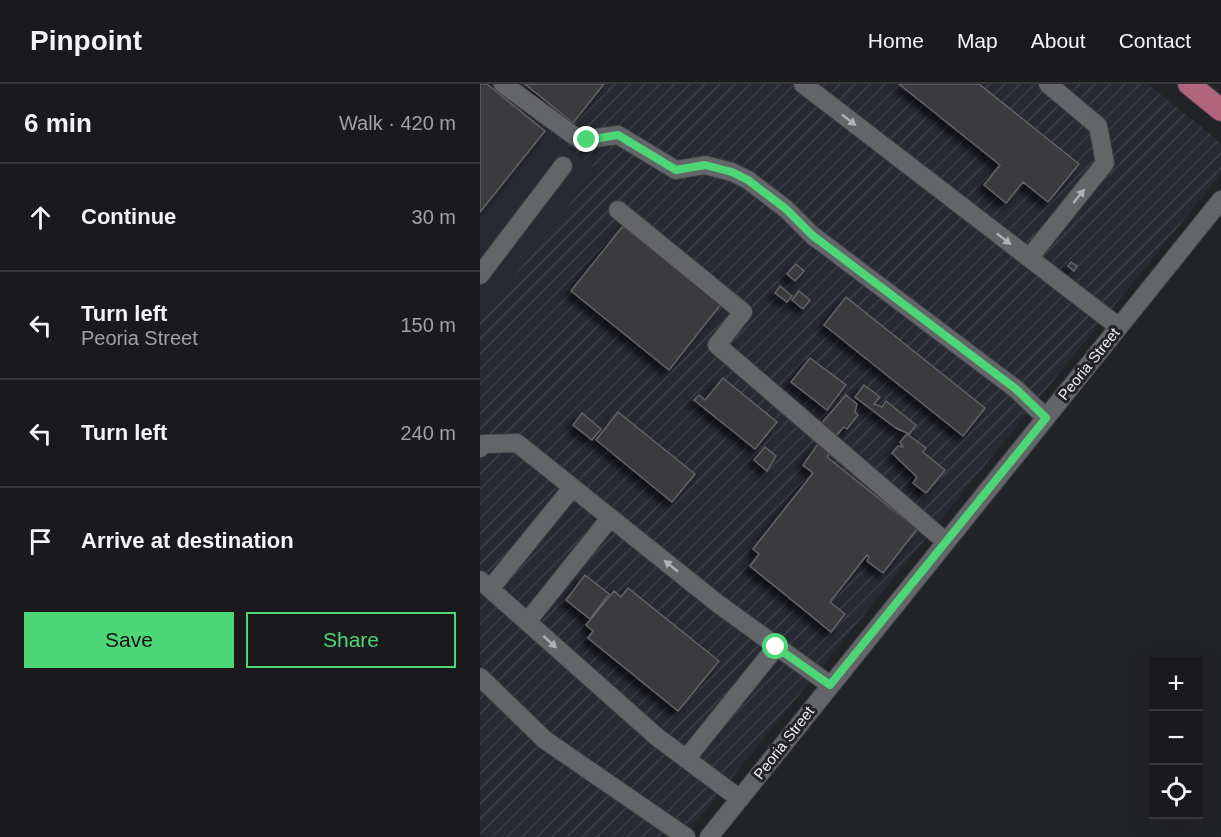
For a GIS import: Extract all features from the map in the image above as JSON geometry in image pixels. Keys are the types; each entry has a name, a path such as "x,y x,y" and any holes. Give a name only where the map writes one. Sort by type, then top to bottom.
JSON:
{"main road":[{"path":"1189,84 1221,110"}],"street":[{"path":"503,84 580,140 618,135 676,170 705,165 732,172 748,180 786,209 812,235 1016,389 1046,418"},
{"path":"803,84 1119,327"},
{"path":"1029,258 1105,163 1098,126 1048,84"},
{"path":"480,275 563,166"},
{"name":"Peoria Street","path":"710,837 1221,200"},
{"path":"618,210 743,312 717,345 946,542"},
{"path":"480,448 483,444 516,444 717,603 830,685"},
{"path":"572,488 485,585 657,737 740,799"},
{"path":"527,622 610,518"},
{"path":"686,759 776,647"},
{"path":"480,677 545,740 686,837"}],"shaded area":[{"path":"480,84 491,84 596,170 480,320"},
{"path":"491,84 1148,84 1221,143 1221,174 684,837 480,837 480,320 596,170"}],"building":[{"path":"480,84 487,84 545,131 480,212"},
{"path":"525,84 604,84 573,123"},
{"path":"899,84 979,84 1079,164 1048,202 1023,182 1006,203 984,185 1000,165"},
{"path":"623,226 721,304 669,370 571,291"},
{"path":"1071,262 1077,266 1074,271 1068,266"},
{"path":"796,264 804,271 795,281 787,274"},
{"path":"780,286 792,296 787,302 775,293"},
{"path":"799,291 810,300 803,309 792,300"},
{"path":"846,297 985,408 963,436 824,325"},
{"path":"810,358 846,385 827,410 791,382"},
{"path":"723,378 777,422 755,449 694,400 699,395 705,400"},
{"path":"864,385 880,397 874,404 882,407 886,401 916,425 909,434 896,428 855,397"},
{"path":"846,395 857,404 855,412 858,415 847,429 844,427 835,437 820,425"},
{"path":"618,412 695,474 672,502 596,440"},
{"path":"582,413 601,429 592,440 573,425"},
{"path":"907,434 926,448 923,452 945,470 926,493 913,483 917,477 892,453 898,446 903,447 900,442"},
{"path":"818,444 831,452 827,457 917,529 883,573 867,561 869,557 867,555 830,602 845,614 831,632 750,566 759,554 753,549 813,473 803,465"},
{"path":"765,447 776,456 767,471 754,460"},
{"path":"585,575 609,594 590,619 566,600"},
{"path":"628,588 719,661 678,711 588,638 593,631 586,625 614,591 621,597"}],"route":[{"path":"587,140 618,135 676,170 705,165 732,172 748,180 786,209 812,235 1016,389 1046,418 830,685 776,647"}]}
